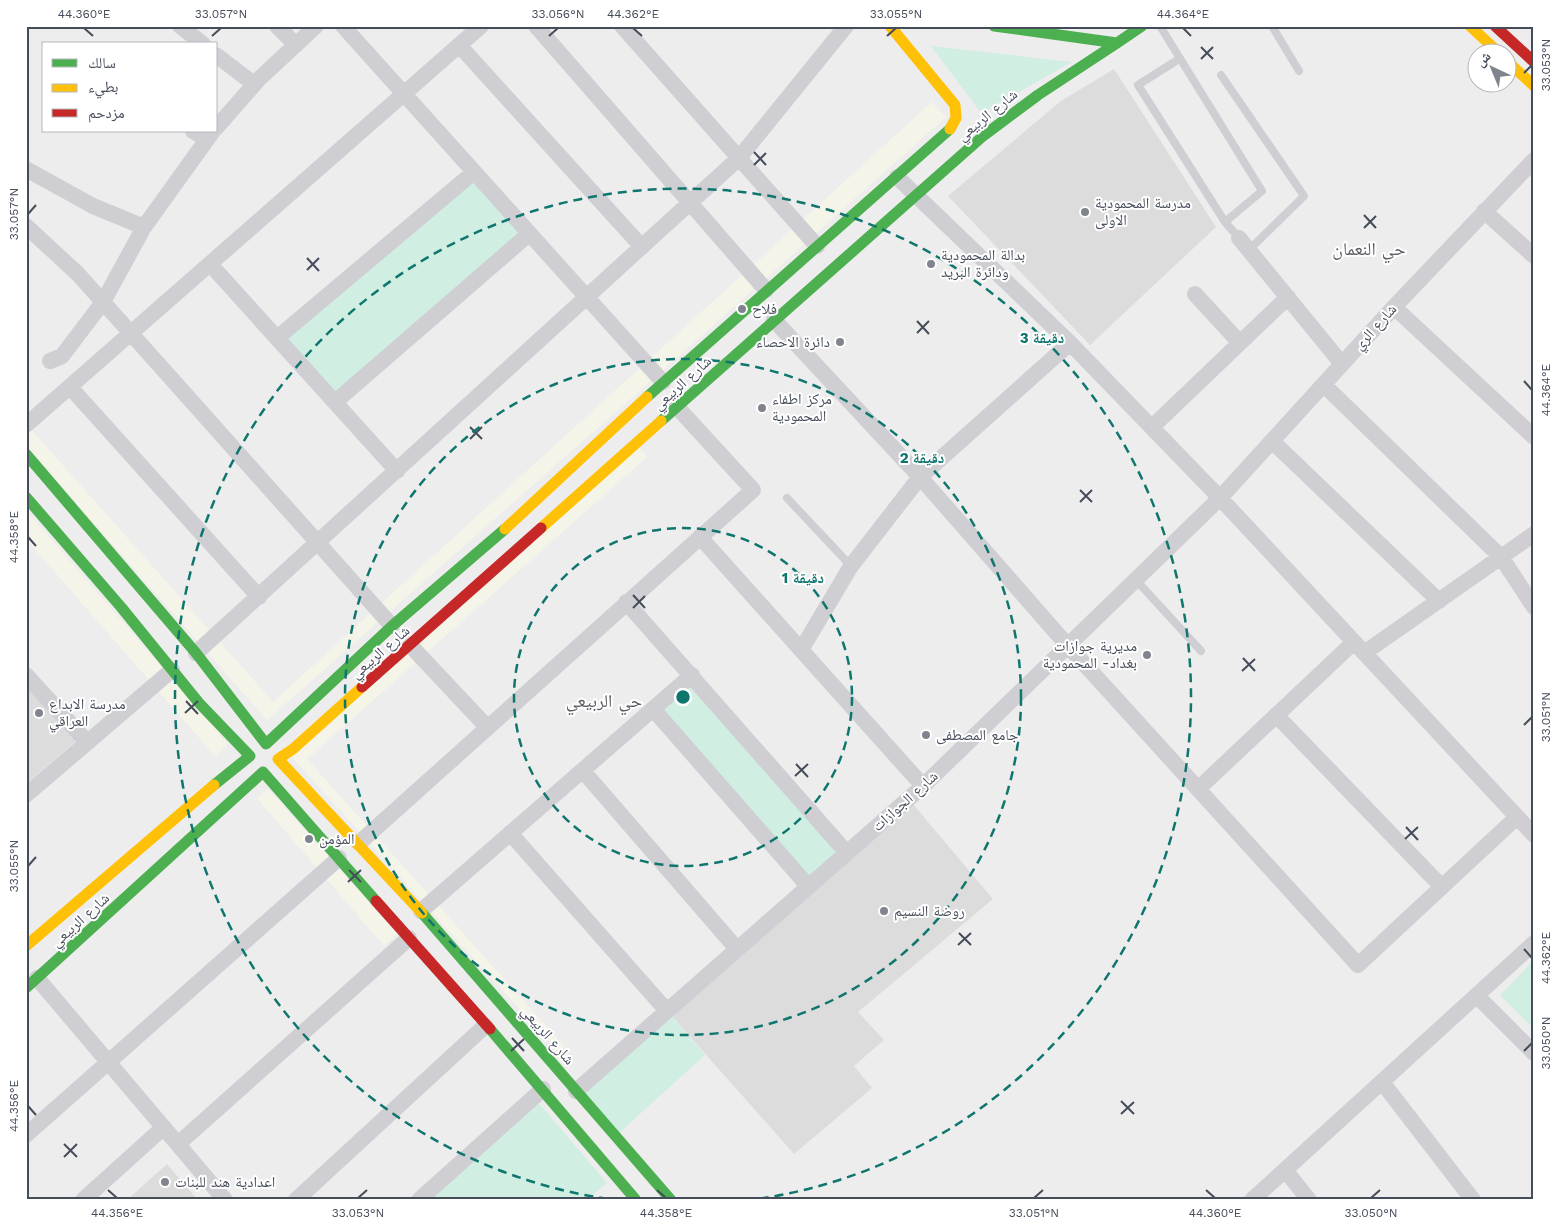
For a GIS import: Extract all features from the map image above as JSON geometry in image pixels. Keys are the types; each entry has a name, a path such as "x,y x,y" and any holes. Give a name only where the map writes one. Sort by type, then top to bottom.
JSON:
{"street":[{"path":"180,26 200,42"},
{"path":"277,26 296,45"},
{"path":"218,121 316,26"},
{"path":"343,26 663,382"},
{"path":"26,425 481,26"},
{"path":"536,26 766,290"},
{"path":"622,26 816,246"},
{"path":"196,654 739,158 846,26"},
{"name":"شارع الربيعي","path":"26,946 250,756 254,748 266,744 276,732 392,626 541,497 663,382 949,131 956,114 953,101 890,26"},
{"path":"994,26 1051,31 1117,43"},
{"name":"شارع الربيعي","path":"32,983 251,785 263,772 271,770 278,759 293,749 529,540 914,195 1010,115 1142,26"},
{"path":"1470,26 1487,42"},
{"path":"1495,26 1534,62"},
{"path":"459,45 642,247"},
{"path":"218,56 254,84"},
{"path":"1518,71 1534,86"},
{"path":"50,362 62,356 103,302 144,227 207,132"},
{"name":"شارع الري","path":"1220,498 1394,307 1534,160"},
{"path":"26,169 93,206 144,227"},
{"path":"278,338 474,172"},
{"path":"897,177 1070,343 1152,427 1534,835"},
{"path":"1484,211 1534,256"},
{"path":"26,226 78,274 392,626"},
{"path":"335,402 529,234"},
{"path":"1244,244 1342,364"},
{"path":"210,264 397,471"},
{"path":"1195,294 1240,343"},
{"path":"1152,427 1288,297"},
{"path":"1394,307 1534,437"},
{"path":"774,320 920,476 1068,646 1358,965 1517,817"},
{"path":"801,650 851,566 920,476 1070,343"},
{"path":"1324,385 1501,557 1534,607"},
{"path":"70,387 259,597"},
{"path":"359,843 753,490 677,407"},
{"path":"1273,442 1440,600"},
{"name":"شارع الربيعي","path":"26,454 196,654 266,744 276,751 278,759 421,911 671,1200"},
{"path":"26,497 121,607 172,670 236,743 250,756 255,768 263,772 485,1026 538,1083 636,1200"},
{"path":"541,497 537,506 540,513 546,517 556,516"},
{"name":"شارع الجوازات","path":"574,1088 666,1011 923,786 1220,498"},
{"path":"515,520 527,519 533,523 534,531 529,540"},
{"path":"1198,789 1276,715 1359,648 1440,600 1534,534"},
{"path":"700,537 923,786"},
{"path":"626,602 847,852"},
{"path":"410,645 487,727"},
{"path":"26,795 172,670"},
{"path":"26,675 87,742"},
{"path":"421,911 692,675"},
{"path":"653,709 808,886"},
{"path":"1276,715 1442,887"},
{"path":"236,743 245,746 252,744 256,738 254,727"},
{"path":"254,727 266,732 276,732 274,741 277,747 284,750 293,749 289,761 293,773"},
{"path":"236,743 235,767 245,764 252,768 255,775 251,785"},
{"path":"275,788 274,777 278,771 285,769 293,773"},
{"path":"583,771 737,949"},
{"path":"251,785 264,783 275,788"},
{"path":"510,833 666,1011"},
{"path":"26,1134 339,858"},
{"path":"178,1144 409,938"},
{"path":"1252,1200 1534,943"},
{"path":"32,983 108,1062 225,1200"},
{"path":"1477,996 1534,1053"},
{"path":"296,1200 485,1026"},
{"path":"419,1200 541,1080 548,1078 552,1071 550,1060"},
{"path":"554,1102 552,1091 555,1084 562,1082 574,1088"},
{"path":"1382,1082 1473,1200"},
{"path":"83,1200 164,1127"},
{"path":"1285,1170 1309,1200"}],"lane":[{"path":"1160,26 1262,191 1224,222"},
{"path":"1272,26 1299,71"},
{"path":"1179,59 1138,85 1224,222 1244,244 1304,196 1221,75"},
{"path":"787,498 851,566"},
{"path":"1136,580 1201,651"}],"shaded area":[{"name":"مدرسة المحمودية الاولى","path":"1114,69 1216,227 1090,345 948,196 1061,101"},
{"path":"932,102 946,117 267,720 26,446 26,424 273,702"},
{"path":"639,447 647,457 307,759 565,1047 558,1052 291,756"},
{"path":"26,510 228,744 215,756 26,539"},
{"name":"مدرسة الابداع العراقي","path":"26,686 77,740 26,784"},
{"path":"268,789 397,934 384,946 257,798"},
{"path":"912,803 993,899 858,1012 884,1040 854,1066 872,1088 794,1154 670,1014"},
{"name":"اعدادية هند للبنات","path":"167,1164 198,1200 127,1200"}],"green space":[{"path":"931,46 1072,62 981,113"},
{"path":"474,172 529,234 335,402 277,338"},
{"path":"692,675 847,853 808,886 653,709"},
{"path":"1534,960 1534,1029 1500,995"},
{"path":"667,1011 705,1055 619,1133 576,1091"},
{"path":"537,1101 607,1183 586,1200 430,1200"}],"traffic: fast":[{"path":"994,26 1117,43 1142,26"},
{"path":"661,421 983,136 1038,95 1117,43"},
{"path":"647,397 950,129"},
{"path":"26,454 196,653 266,744 392,626 505,529"},
{"path":"26,497 121,607 199,703 250,756 214,785"},
{"path":"26,988 263,772 376,901"},
{"path":"422,913 671,1200"},
{"path":"490,1029 636,1200"}],"traffic: slow":[{"path":"890,26 955,105 956,118 950,129"},
{"path":"1470,26 1487,42"},
{"path":"1518,71 1534,86"},
{"path":"505,529 647,397"},
{"path":"541,528 661,421"},
{"path":"362,687 293,749 278,759 422,913"},
{"path":"26,946 214,785"}],"traffic: jam":[{"path":"1495,26 1534,62"},
{"path":"362,687 541,528"},
{"path":"376,901 490,1029"}],"place":[{"name":"مدرسة المحمودية الاولى","path":"1085,212"},
{"name":"بدالة المحمودية ودائرة البريد","path":"931,264"},
{"name":"فلاح","path":"742,309"},
{"name":"دائرة الاحصاء","path":"840,342"},
{"name":"مركز اطفاء المحمودية","path":"762,408"},
{"name":"مديرية جوازات بغداد- المحمودية","path":"1147,655"},
{"name":"مدرسة الابداع العراقي","path":"39,713"},
{"name":"جامع المصطفى","path":"926,735"},
{"name":"المؤمن","path":"309,839"},
{"name":"روضة النسيم","path":"884,911"},
{"name":"اعدادية هند للبنات","path":"165,1182"}],"district":[{"name":"حي النعمان","path":"1369,249"},
{"name":"حي الربيعي","path":"604,701"}]}
